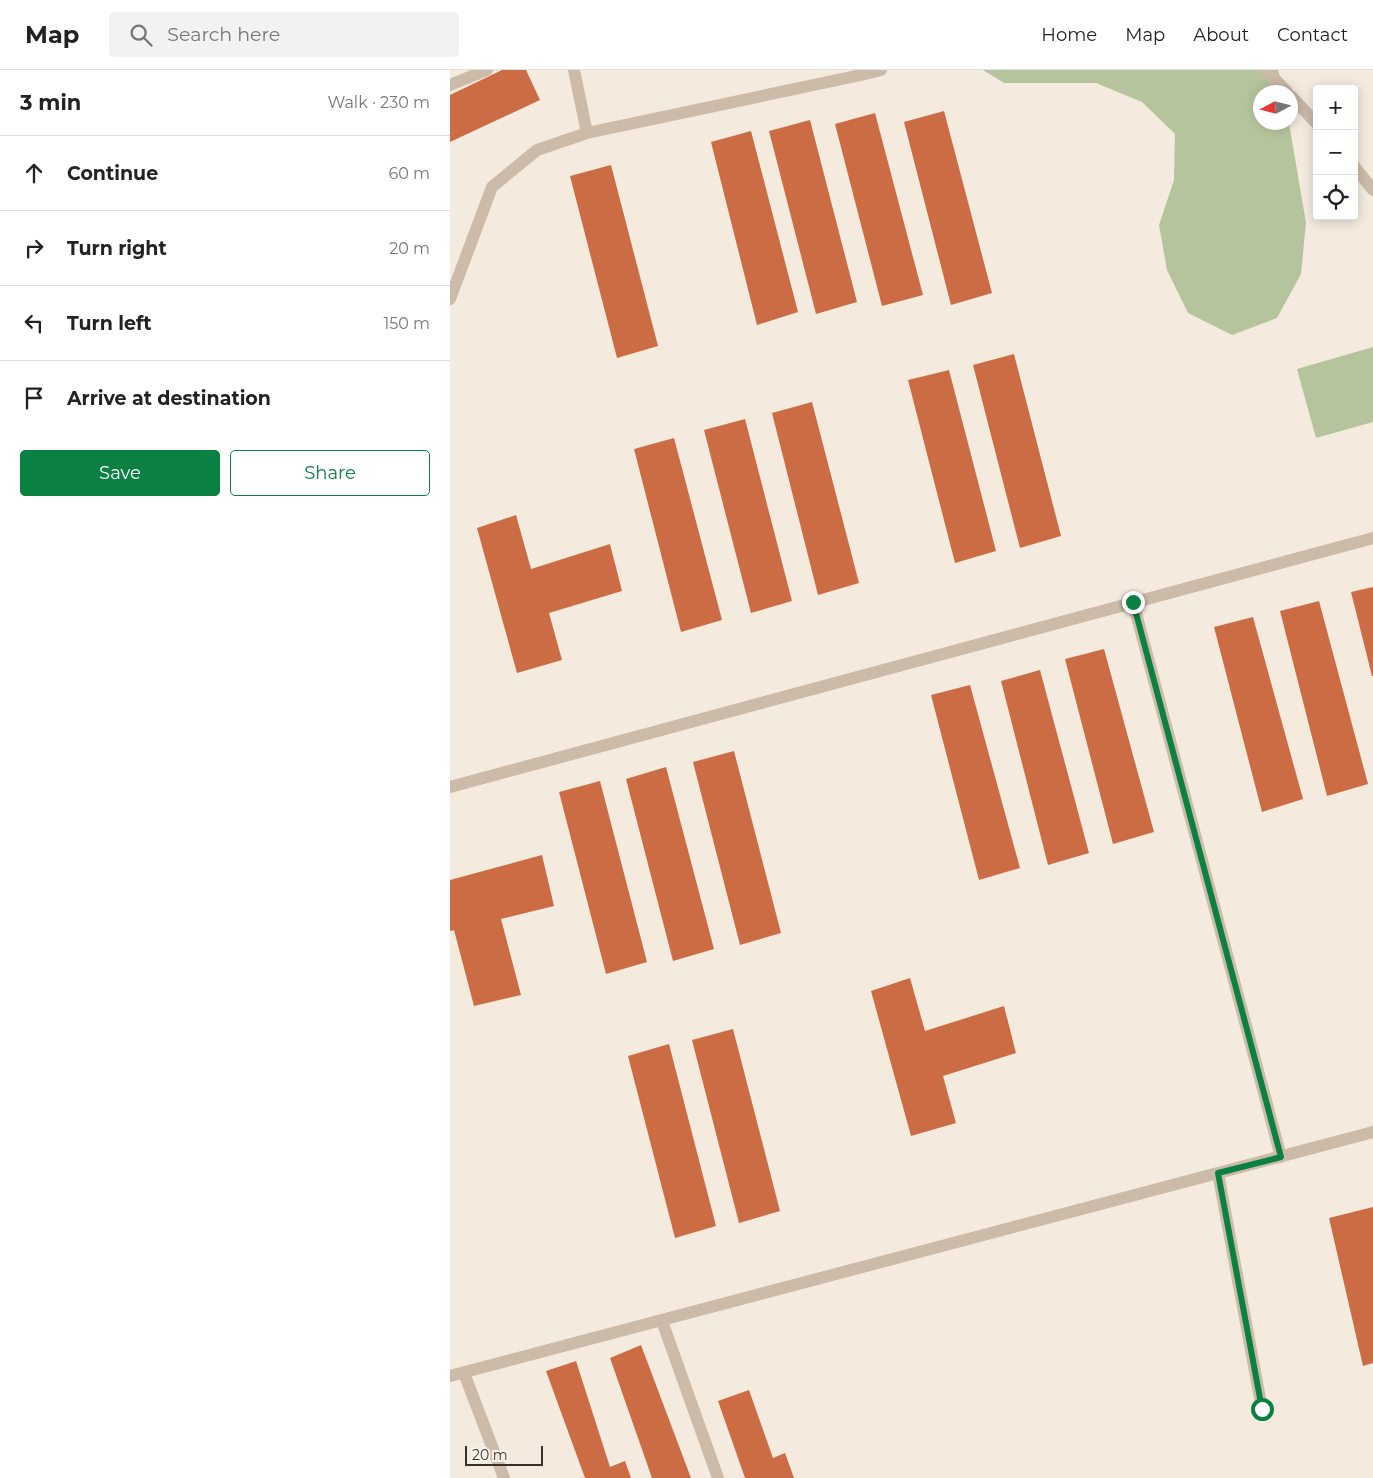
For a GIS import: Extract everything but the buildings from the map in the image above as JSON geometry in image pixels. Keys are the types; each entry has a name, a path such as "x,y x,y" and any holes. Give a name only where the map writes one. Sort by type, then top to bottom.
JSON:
{"street":[{"path":"450,85 470,74 487,70"},
{"path":"574,70 587,133"},
{"path":"450,299 492,187 537,150 587,133 881,70"},
{"path":"1266,70 1280,85"},
{"path":"1298,104 1313,120"},
{"path":"1358,171 1373,190"},
{"path":"450,787 1373,538"},
{"path":"1133,602 1281,1157"},
{"path":"450,1376 1373,1132"},
{"path":"1218,1173 1262,1409"},
{"path":"662,1321 718,1478"},
{"path":"464,1373 504,1478"}],"green space":[{"path":"983,70 1278,70 1282,85 1253,85 1253,130 1290,130 1306,223 1301,274 1277,318 1232,335 1188,313 1167,270 1159,225 1174,180 1175,134 1142,102 1096,83 1004,83"},
{"path":"1373,347 1373,422 1316,438 1297,369"}],"route":[{"path":"1133,602 1281,1157 1218,1173 1262,1409"}]}
